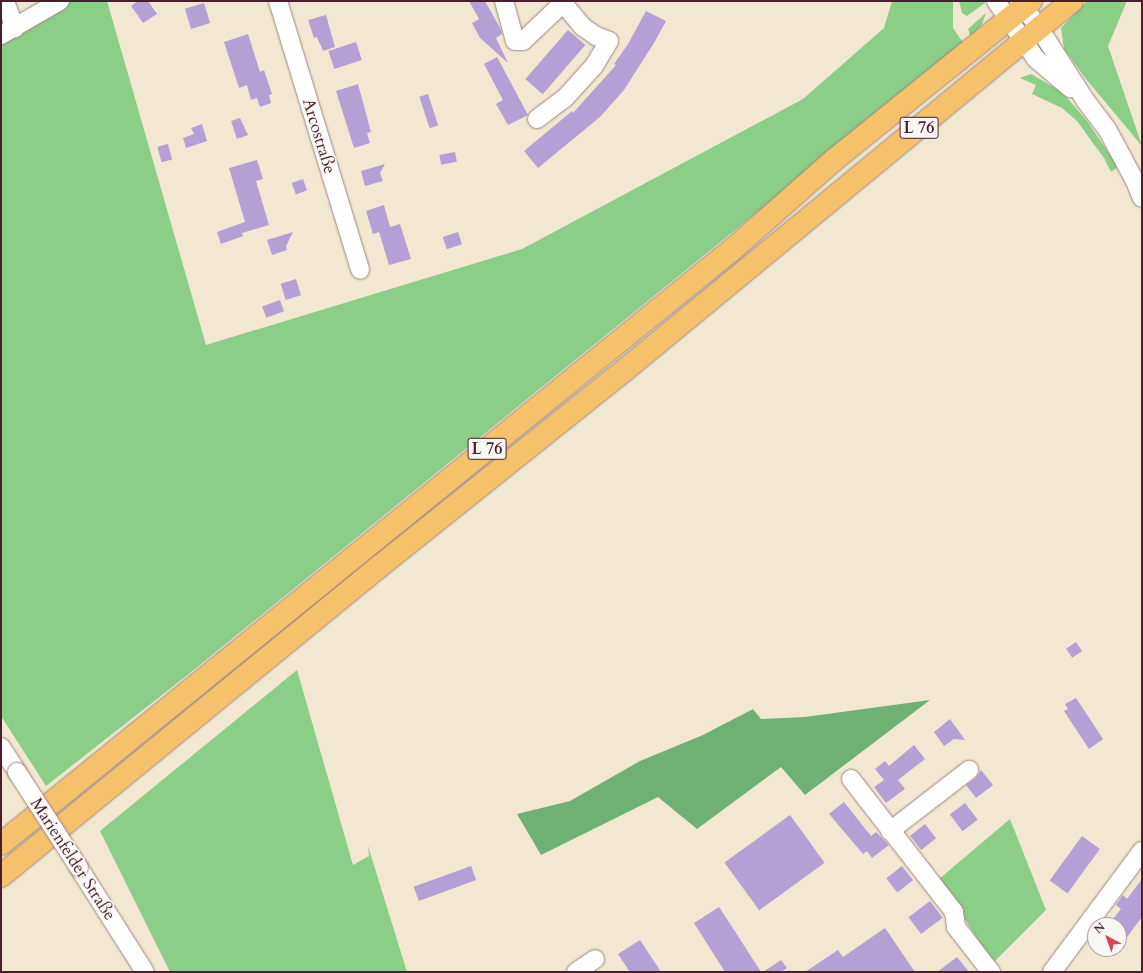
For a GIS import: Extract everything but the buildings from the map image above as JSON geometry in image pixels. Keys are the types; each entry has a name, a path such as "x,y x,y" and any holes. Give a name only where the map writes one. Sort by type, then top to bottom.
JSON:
{"main road":[{"name":"L 76","path":"1,876 374,571 626,369 1072,1"},
{"name":"L 76","path":"1,844 733,249 834,160 1020,7"}],"street":[{"path":"5,1 8,32 60,1"},
{"name":"Arcostraße","path":"278,1 360,270"},
{"path":"504,1 515,41 523,41 563,2 584,27 596,36 609,41 594,66 565,98 537,119"},
{"path":"996,1 1020,7 1031,35 1085,100 1114,140 1136,181 1142,198"},
{"name":"Marienfelder Straße","path":"1,747 145,972"},
{"path":"890,831 969,770"},
{"path":"851,779 954,912 956,927 991,972"},
{"path":"1052,972 1142,850"},
{"path":"576,972 595,959"}],"green space":[{"path":"71,1 107,1 206,345 522,249 803,99 884,28 892,1 953,1 953,28 964,44 190,673 46,786 1,716 1,41"},
{"path":"959,1 985,1 985,3 967,16 962,13"},
{"path":"1087,1 1127,1 1108,46 1142,146 1086,79 1064,49 1061,28"},
{"path":"986,13 982,24 971,38 968,29"},
{"path":"1031,74 1062,92 1087,121 1118,167 1111,172 1104,158 1077,121 1062,108 1032,94 1036,85 1020,78"},
{"path":"297,670 353,865 369,856 368,846 407,972 170,972 100,831"},
{"path":"930,700 805,795 781,767 697,829 658,797 541,855 517,814 570,801 640,761 703,735 753,709 761,719 805,717"},
{"path":"1010,819 1046,910 993,963 939,879"}]}
